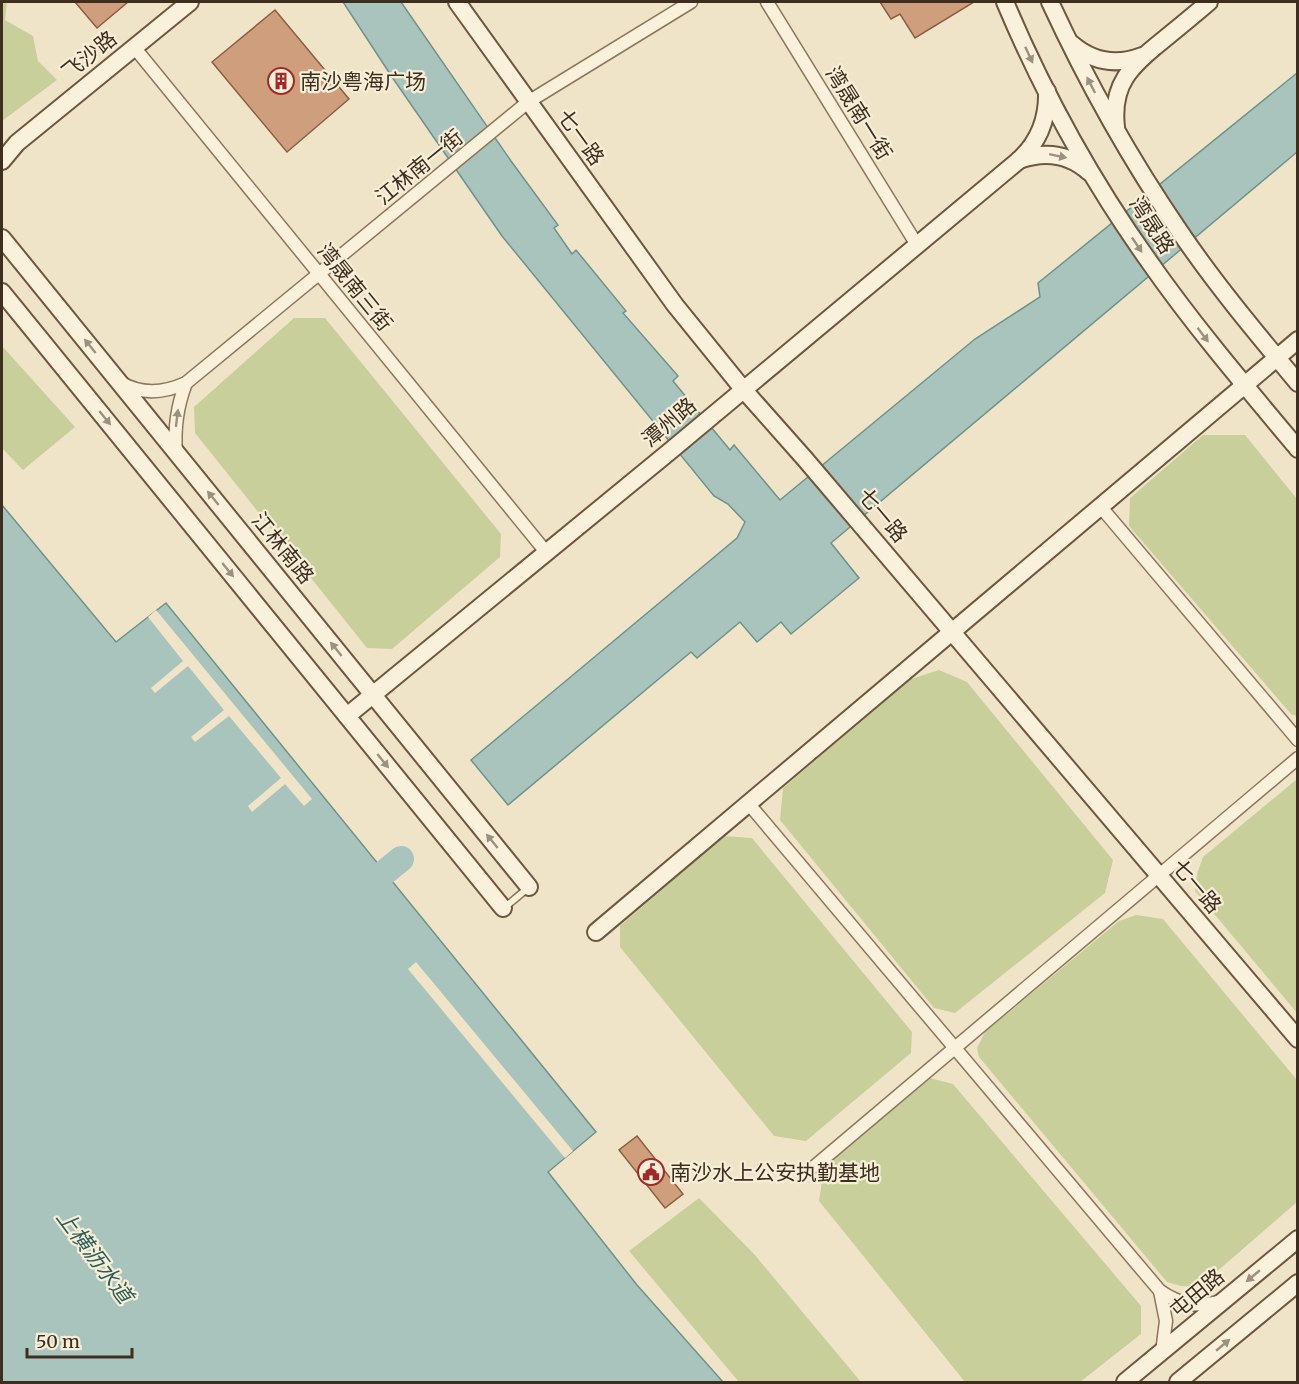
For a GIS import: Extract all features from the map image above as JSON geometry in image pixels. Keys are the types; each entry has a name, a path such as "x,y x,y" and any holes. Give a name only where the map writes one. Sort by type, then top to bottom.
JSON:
{"street":[{"name":"飞沙路","path":"2,161 9,145 190,2"},
{"name":"七一路","path":"457,2 675,305 743,388 1298,1039"},
{"name":"江林南一街","path":"186,383 528,102 691,2"},
{"name":"湾晟南一街","path":"767,2 917,245"},
{"name":"湾晟路","path":"1005,2 1047,91 1108,199 1168,288 1208,342 1298,449"},
{"name":"湾晟路","path":"1050,2 1116,131 1141,172 1200,261 1298,383"},
{"path":"1116,131 1114,114 1117,96 1123,80 1133,66 1209,2"},
{"path":"1069,41 1082,52 1097,60 1130,61 1146,54"},
{"name":"湾晟南三街","path":"134,47 546,552"},
{"name":"潭州路","path":"346,716 669,452 1018,160 1033,144 1043,124 1047,91"},
{"path":"1018,160 1034,155 1050,154 1074,161 1094,176"},
{"name":"江林南路","path":"2,238 529,887"},
{"path":"2,292 503,908"},
{"path":"596,932 1298,340"},
{"path":"117,380 134,389 154,392 165,391 186,383"},
{"path":"176,453 177,410 186,383"},
{"path":"1100,506 1298,740"},
{"path":"815,1166 1298,759"},
{"path":"748,803 1160,1291 1171,1299 1190,1305 1210,1305 1223,1301"},
{"name":"屯田路","path":"1125,1383 1298,1239"},
{"path":"1178,1383 1298,1283"},
{"path":"1160,1291 1166,1321 1162,1352"}],"lane":[{"path":"503,908 529,887"}],"green space":[{"path":"2,2 7,2 5,20 33,36 38,61 57,80 2,121"},
{"path":"294,318 325,318 501,534 500,557 392,649 367,648 195,433 194,407"},
{"path":"2,346 75,427 23,470 2,448"},
{"path":"1203,435 1245,435 1297,499 1297,716 1291,714 1129,526 1130,498"},
{"path":"939,670 967,682 1113,860 1105,893 955,1013 934,1008 780,820 783,788 911,679"},
{"path":"1297,779 1297,1013 1195,891 1197,874 1203,857"},
{"path":"724,836 752,838 912,1032 911,1053 806,1141 774,1136 620,947 620,926"},
{"path":"1136,915 1163,919 1297,1080 1297,1202 1199,1287 1167,1282 979,1057 977,1048 985,1032 1119,921"},
{"path":"930,1078 953,1084 1141,1306 1141,1334 1080,1382 965,1382 819,1201 824,1168"},
{"path":"699,1198 754,1254 861,1382 739,1382 629,1251"}],"water":[{"path":"343,2 401,2 558,225 554,228 572,254 576,250 626,311 623,313 678,376 673,381 730,450 734,445 780,500 975,339 1040,297 1038,283 1297,73 1297,152 831,543 859,578 791,634 781,622 757,642 740,622 697,658 691,652 508,805 471,760 737,538 745,522 728,504 714,496 502,236"},
{"name":"上横沥水道","path":"2,505 116,642 166,603 596,1132 548,1172 637,1285 723,1382 2,1382"}],"pier":[{"path":"156,610 312,799 304,806 285,784 252,812 248,806 281,778 229,716 195,742 191,737 224,710 188,666 155,693 151,688 183,661 148,617"},
{"path":"416,962 573,1151 565,1158 408,969"}],"building":[{"path":"75,2 128,2 97,28"},
{"path":"880,2 974,2 915,38 900,14 891,19"},
{"name":"南沙粤海广场","path":"275,10 349,99 287,152 212,62"},
{"name":"南沙水上公安执勤基地","path":"637,1136 683,1194 665,1208 619,1150"}],"waterway":[{"path":"357,895 401,859"}],"place":[{"name":"南沙粤海广场","path":"281,81"},
{"name":"南沙水上公安执勤基地","path":"651,1172"}]}
